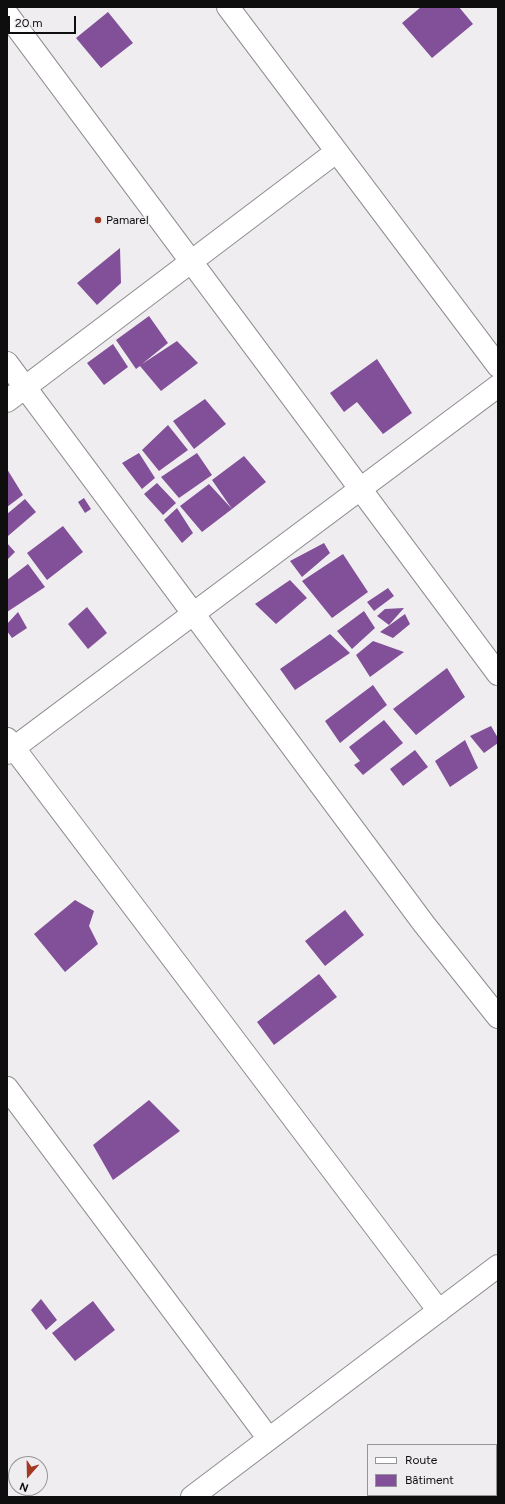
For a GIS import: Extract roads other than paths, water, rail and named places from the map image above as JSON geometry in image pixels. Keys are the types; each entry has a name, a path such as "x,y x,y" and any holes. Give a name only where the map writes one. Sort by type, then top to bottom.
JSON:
{"street":[{"path":"228,7 498,366"},
{"path":"7,14 498,674"},
{"path":"7,401 336,152"},
{"path":"7,363 424,924 498,1018"},
{"path":"439,1311 9,747 193,614 498,386"},
{"path":"7,1088 269,1438"},
{"path":"192,1497 498,1266"}],"place":[{"name":"Pamarel","path":"98,220"}]}
